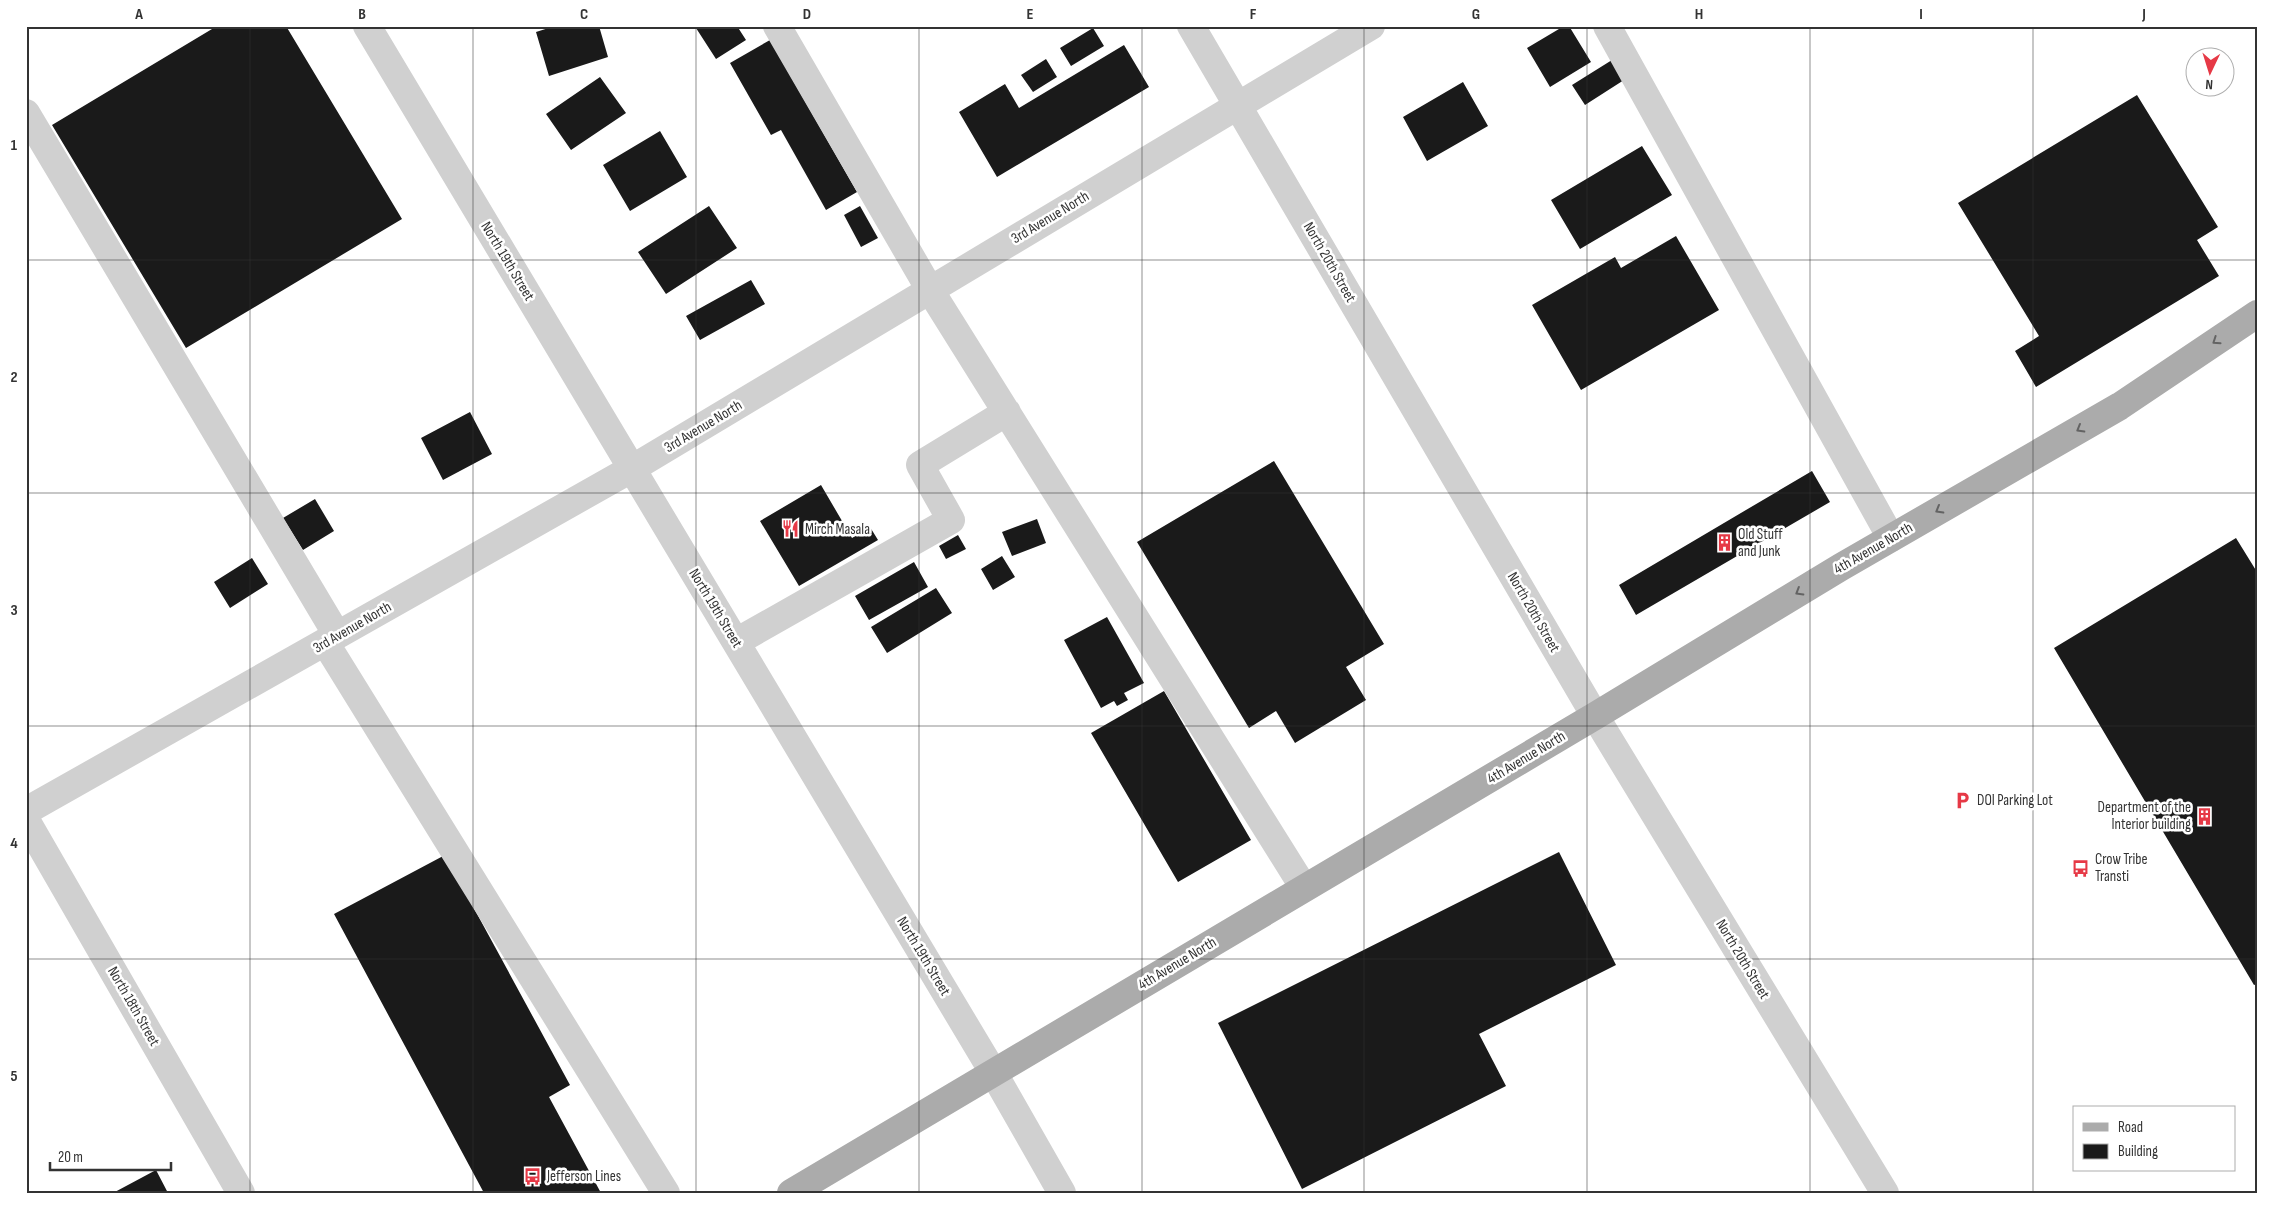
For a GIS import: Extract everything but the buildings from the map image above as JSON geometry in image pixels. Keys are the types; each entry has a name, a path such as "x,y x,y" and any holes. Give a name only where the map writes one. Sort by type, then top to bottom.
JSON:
{"main road":[{"name":"4th Avenue North","path":"791,1193 1891,538 2120,406 2257,314"}],"street":[{"name":"North 19th Street","path":"367,26 994,1072 1062,1193"},
{"path":"777,26 930,290 1304,888"},
{"name":"North 20th Street","path":"1191,26 1595,716 1885,1193"},
{"name":"3rd Avenue North","path":"26,811 633,468 1371,26"},
{"path":"1607,26 1891,538"},
{"path":"26,113 331,639 666,1193"},
{"path":"736,642 951,520 920,465 1007,412"},
{"name":"North 18th Street","path":"26,820 241,1193"}],"place":[{"name":"Mirch Masala","path":"791,529"},
{"name":"Old Stuff and Junk","path":"1724,543"},
{"name":"DOI Parking Lot","path":"1963,800"},
{"name":"Department of the Interior building","path":"2205,816"},
{"name":"Crow Tribe Transti","path":"2081,868"},
{"name":"Jefferson Lines","path":"533,1176"}]}
